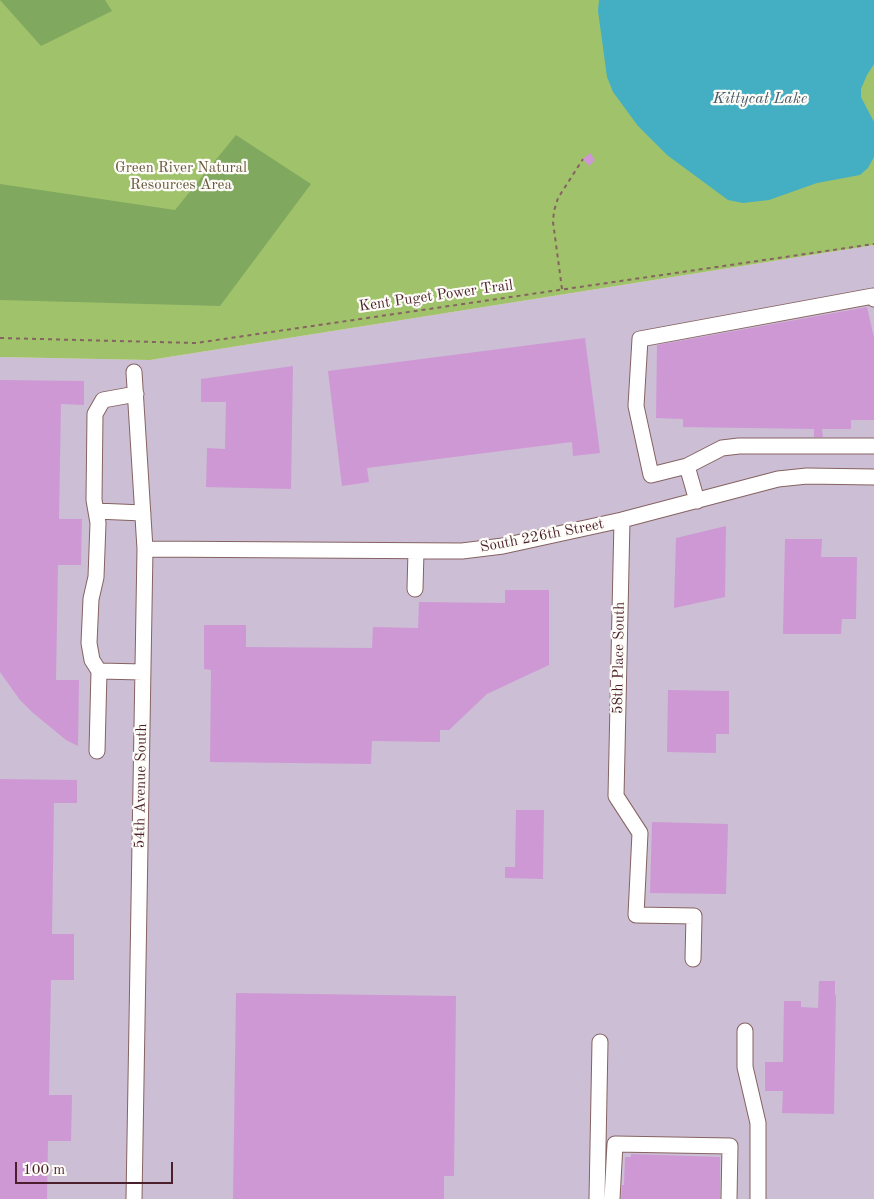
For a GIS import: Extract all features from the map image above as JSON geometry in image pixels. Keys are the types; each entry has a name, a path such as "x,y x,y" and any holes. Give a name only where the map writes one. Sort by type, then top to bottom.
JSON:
{"street":[{"path":"874,299 873,296 640,339 636,406 652,475 687,466 722,448 739,446 874,446"},
{"name":"54th Avenue South","path":"134,372 145,549 134,1199"},
{"path":"97,751 99,671 92,660 89,643 91,600 96,577 98,524 94,500 95,414 103,400 136,394"},
{"path":"687,466 696,501"},
{"name":"South 226th Street","path":"145,549 462,551 504,546 622,520 778,479 807,476 874,477"},
{"path":"96,511 143,513"},
{"name":"58th Place South","path":"622,520 616,796 640,834 636,914 694,916 693,959"},
{"path":"415,589 416,550"},
{"path":"99,671 143,672"},
{"path":"744,1031 744,1067 758,1123 758,1199"},
{"path":"597,1199 600,1042"},
{"path":"612,1199 616,1144 625,1144 730,1146 728,1199"}],"path":[{"path":"562,289 553,222 554,211 558,198 583,159"},
{"name":"Kent Puget Power Trail","path":"0,338 196,343 874,244"}],"shaded area":[{"path":"874,245 874,1199 0,1199 0,357 150,360"}],"green space":[{"name":"Green River Natural Resources Area","path":"0,0 874,0 874,245 150,360 0,357"},
{"path":"0,0 105,0 112,11 41,46"},
{"path":"236,135 311,184 220,306 0,300 0,184 175,210"}],"water":[{"name":"Kittycat Lake","path":"599,0 874,0 874,64 861,89 861,97 874,122 874,157 868,168 860,175 817,183 769,200 743,203 728,200 667,155 638,126 613,92 607,77 598,11"}],"building":[{"path":"590,153 595,160 589,166 583,159"},
{"path":"867,307 874,338 874,420 851,420 851,429 822,429 823,437 814,437 814,429 683,427 683,419 656,418 657,345"},
{"path":"585,338 600,453 573,456 572,442 367,468 369,482 342,486 328,371"},
{"path":"293,366 291,489 206,487 207,448 225,449 226,402 201,402 201,379"},
{"path":"0,380 84,381 84,405 61,404 59,519 82,519 81,565 58,565 56,680 79,680 78,746 66,740 32,712 20,700 0,672"},
{"path":"726,526 725,597 674,608 676,538"},
{"path":"785,539 822,539 821,557 857,557 856,619 842,619 841,634 783,634"},
{"path":"505,590 549,590 549,665 487,694 449,730 440,730 440,742 372,741 371,764 210,762 211,670 204,669 204,625 246,625 246,647 372,648 373,627 418,628 419,602 505,603"},
{"path":"668,690 729,691 729,734 716,734 716,753 667,752"},
{"path":"0,779 77,780 77,803 54,803 52,934 74,934 74,980 51,980 49,1095 72,1095 71,1141 48,1141 47,1199 0,1199"},
{"path":"516,810 544,810 543,879 505,878 505,867 515,867"},
{"path":"652,822 728,824 726,894 650,893"},
{"path":"819,981 835,981 834,1114 782,1113 783,1091 765,1091 765,1062 783,1062 784,1001 801,1001 801,1007 818,1008"},
{"path":"236,993 456,996 454,1176 444,1176 444,1199 233,1199"},
{"path":"631,1154 720,1157 720,1199 621,1199 622,1185 624,1185 625,1157 631,1157"}]}
